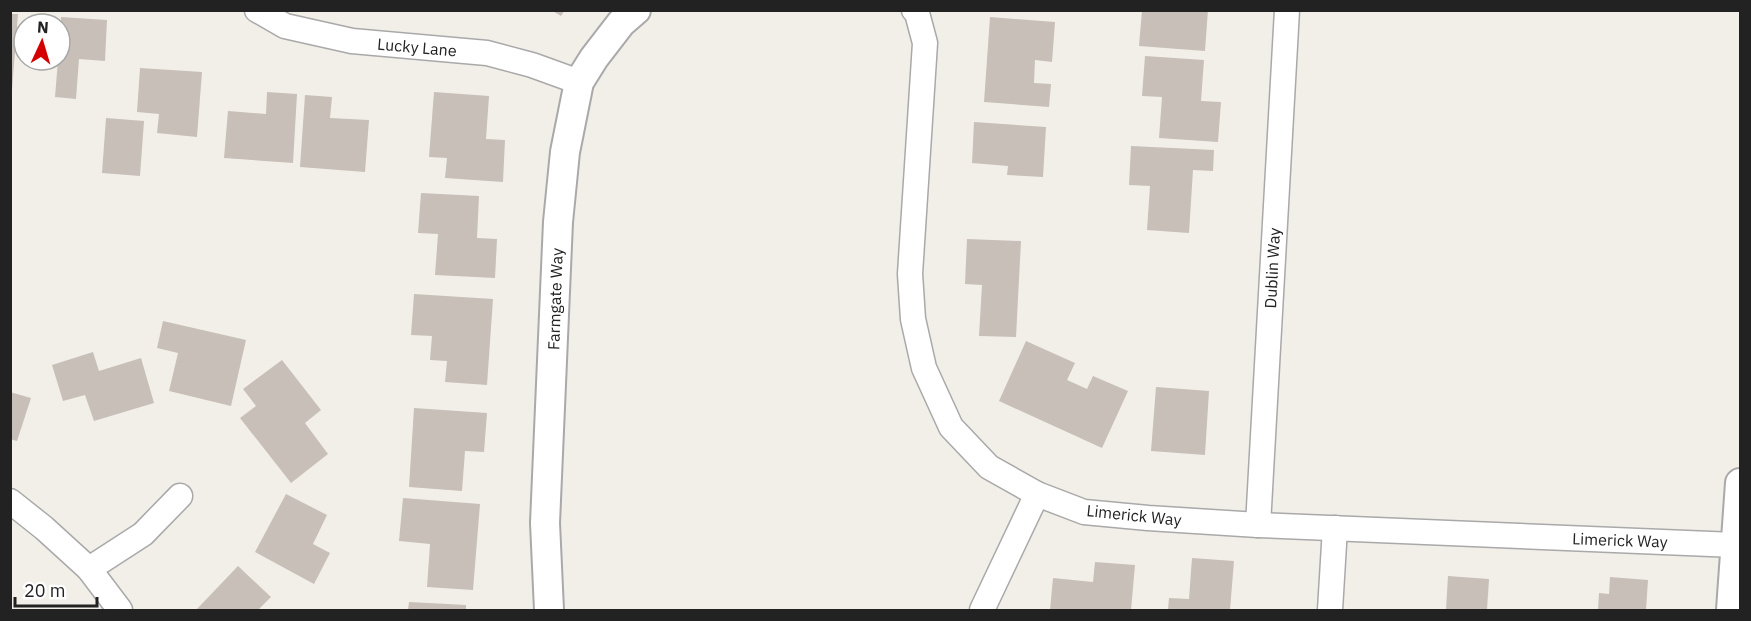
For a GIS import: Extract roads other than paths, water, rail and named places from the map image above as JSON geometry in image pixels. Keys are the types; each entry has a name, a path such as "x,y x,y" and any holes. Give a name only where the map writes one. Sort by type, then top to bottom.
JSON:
{"street":[{"name":"Lucky Lane","path":"257,10 285,26 329,36 352,41 487,53 532,64 579,82"},
{"name":"Farmgate Way","path":"549,610 545,523 558,222 566,152 579,82 621,23 636,10"},
{"name":"Limerick Way","path":"914,10 917,13 925,43 910,274 913,319 924,368 951,427 989,468 1037,494 1084,512 1258,525 1735,545"},
{"name":"Dublin Way","path":"1258,525 1287,10"},
{"path":"1731,610 1740,483"},
{"path":"982,610 1037,494"},
{"path":"89,568 143,534 180,496"},
{"path":"10,501 89,568 120,610"},
{"path":"1330,610 1335,528"}]}
